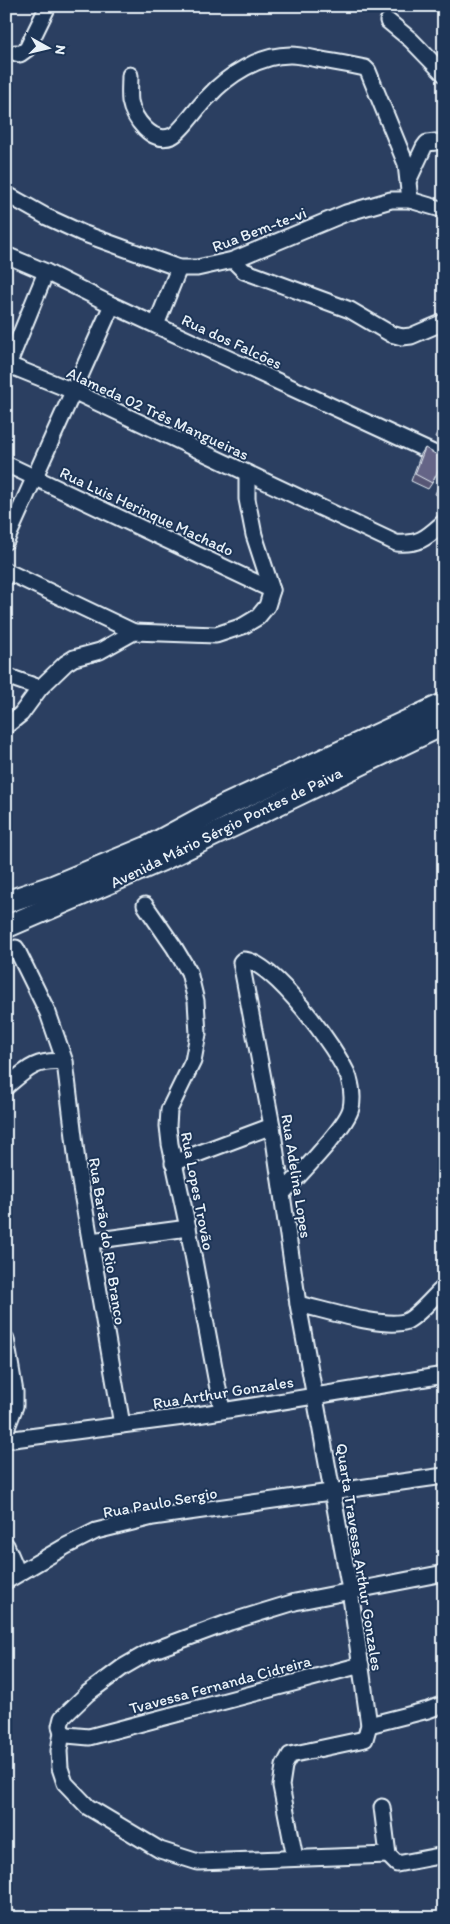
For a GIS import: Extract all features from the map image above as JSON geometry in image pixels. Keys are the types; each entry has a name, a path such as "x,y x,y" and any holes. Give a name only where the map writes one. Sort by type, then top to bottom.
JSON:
{"main road":[{"name":"Avenida Mário Sérgio Pontes de Paiva","path":"6,902 54,886 148,847 226,805 444,704"},
{"name":"Avenida Mário Sérgio Pontes de Paiva","path":"6,927 166,858 444,724"}],"street":[{"path":"16,53 20,54 27,48 48,6"},
{"path":"388,21 411,40 444,74"},
{"path":"130,75 130,102 134,112 150,134 166,138 173,136 182,127 214,89 235,73 263,59 291,54 365,68 368,71 380,104 403,154 409,179 410,200"},
{"path":"409,179 427,143 436,142"},
{"name":"Rua Bem-te-vi","path":"6,194 47,217 82,233 179,268 197,268 233,260 346,213 391,200 410,200 444,210"},
{"name":"Rua dos Falcões","path":"6,255 444,458"},
{"path":"233,260 244,271 350,310 396,336 411,336 444,322"},
{"path":"156,325 179,268"},
{"path":"7,366 46,272"},
{"path":"6,541 112,305"},
{"name":"Alameda 02 Três Mangueiras","path":"7,366 73,391 246,473 247,498 254,535 272,590"},
{"name":"Rua Luis Herinque Machado","path":"6,464 272,590"},
{"path":"246,473 396,542 416,542 425,539 444,522"},
{"path":"6,571 134,632 216,635 227,633 258,617 267,606 272,590"},
{"path":"6,726 21,714 40,688 66,663 74,658 100,651 134,632"},
{"path":"6,676 40,688"},
{"name":"Rua Lopes Trovão","path":"145,905 189,972 196,1001 198,1034 193,1060 169,1110 168,1126 173,1163 188,1228 222,1410"},
{"name":"Rua Barão do Rio Branco","path":"16,948 48,1013 65,1062 78,1170 122,1425"},
{"name":"Rua Adelina Lopes","path":"282,1194 343,1125 350,1111 353,1096 349,1078 336,1054 304,1008 268,973 250,961 242,960 272,1126 298,1304 316,1396"},
{"path":"6,1087 34,1065 45,1061 65,1062"},
{"path":"173,1163 272,1126"},
{"path":"91,1241 188,1228"},
{"path":"298,1304 373,1321 396,1323 412,1317 444,1287"},
{"path":"6,1339 11,1391 15,1406 6,1430"},
{"name":"Rua Arthur Gonzales","path":"6,1440 122,1425 444,1375"},
{"name":"Quarta Travessa Arthur Gonzales","path":"316,1396 350,1590 369,1725"},
{"name":"Rua Paulo Sergio","path":"12,1576 48,1558 73,1542 117,1525 153,1518 444,1476"},
{"path":"6,1545 12,1576"},
{"path":"388,1855 198,1862 160,1850 88,1806 65,1784 60,1768 59,1751 62,1732 60,1726 62,1718 82,1699 123,1667 149,1652 230,1622 295,1602 444,1572"},
{"name":"Tvavessa Fernanda Cidreira","path":"62,1732 67,1735 89,1737 361,1665"},
{"path":"295,1858 280,1786 284,1766 290,1754 365,1740 369,1725 444,1704"},
{"path":"382,1807 388,1855 397,1864 444,1855"}],"building":[{"path":"444,421 444,433 439,431"},
{"path":"425,448 444,459 432,483 415,474"},
{"path":"444,477 444,490 439,488"}]}
